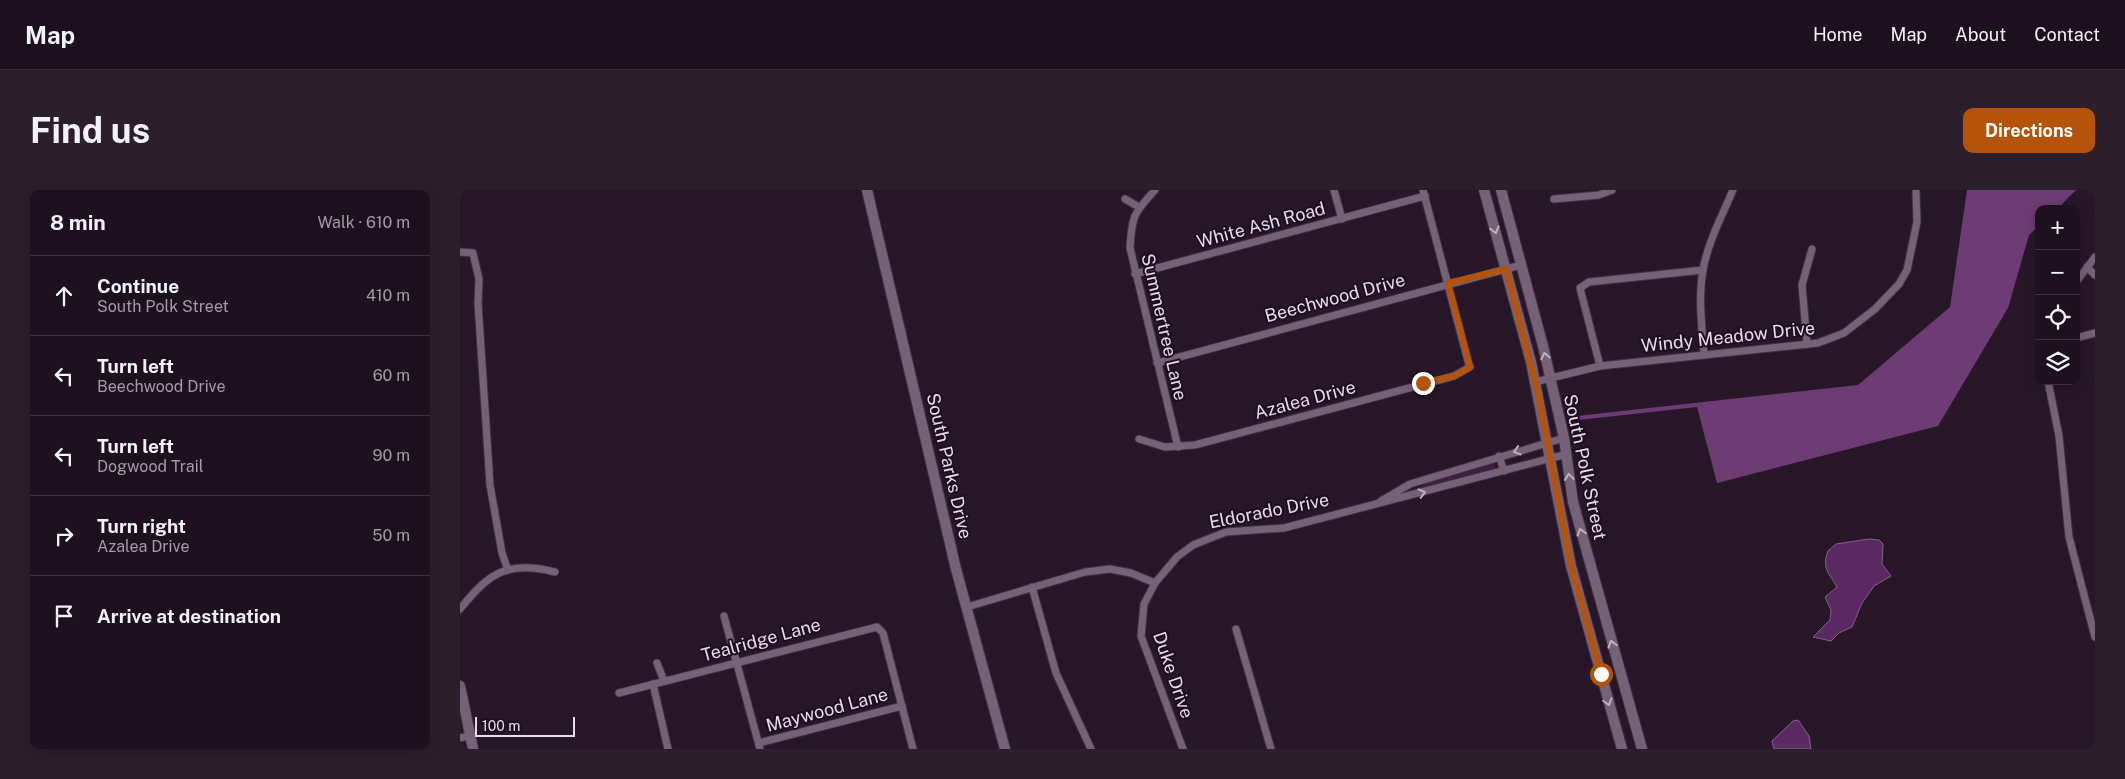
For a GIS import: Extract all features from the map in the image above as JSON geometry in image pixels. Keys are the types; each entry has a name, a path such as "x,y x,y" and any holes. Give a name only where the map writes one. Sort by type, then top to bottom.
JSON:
{"main road":[{"name":"South Parks Drive","path":"867,190 967,607 1005,749"},
{"name":"South Polk Street","path":"1484,190 1535,382 1571,566 1622,749"},
{"name":"South Polk Street","path":"1501,190 1522,264 1564,438 1573,502 1642,749"},
{"path":"460,686 474,749"}],"street":[{"name":"Summertree Lane","path":"1155,190 1139,208 1132,221 1130,248 1178,447"},
{"path":"1334,190 1342,219"},
{"path":"1554,199 1599,195 1612,190"},
{"path":"1704,355 1700,314 1703,270 1711,240 1733,190"},
{"name":"Windy Meadow Drive","path":"1535,382 1600,366 1824,342 1844,333 1875,309 1899,284 1907,270 1916,222 1916,190"},
{"path":"1424,193 1448,283"},
{"name":"White Ash Road","path":"1135,274 1342,219 1424,193"},
{"path":"1125,199 1139,208"},
{"path":"1807,344 1802,285 1812,249"},
{"path":"460,252 473,253 479,278 478,303 490,485 502,553 508,570"},
{"path":"2080,277 2095,257"},
{"name":"Beechwood Drive","path":"1157,363 1522,264"},
{"path":"2087,267 2095,275"},
{"path":"1600,366 1580,288 1583,284 1703,270"},
{"name":"Azalea Drive","path":"1139,439 1166,447 1178,447 1234,435 1454,376 1470,367 1448,283"},
{"path":"2080,337 2095,333"},
{"path":"2049,385 2059,436 2069,537 2095,637"},
{"name":"Eldorado Drive","path":"1375,504 1410,484 1564,438"},
{"name":"Eldorado Drive","path":"1155,583 1176,557 1193,545 1212,536 1226,532 1284,528 1567,454"},
{"path":"1499,456 1504,471"},
{"path":"460,610 488,578 508,570 522,567 555,572"},
{"path":"967,607 1085,572 1110,569 1131,573 1155,583"},
{"name":"Duke Drive","path":"1155,583 1144,604 1141,636 1183,749"},
{"path":"1032,587 1056,673 1091,749"},
{"path":"724,616 760,746"},
{"name":"Tealridge Lane","path":"619,693 877,627 883,633 902,706"},
{"path":"1236,628 1271,749"},
{"path":"657,663 664,681"},
{"path":"653,684 668,749"},
{"path":"902,706 913,749"},
{"name":"Maywood Lane","path":"760,746 902,706"},
{"path":"460,738 472,735"}],"shaded area":[{"path":"1967,190 2076,190 2061,205 2035,205 2035,230 2029,235 2008,308 1938,426 1717,483 1697,407 1569,421 1568,417 1858,385 1950,307"},
{"path":"1494,462 1496,470 1410,492 1433,480"},
{"path":"1869,539 1879,540 1883,544 1882,564 1891,576 1874,586 1862,603 1852,627 1839,633 1831,641 1813,637 1830,620 1831,610 1825,597 1837,587 1826,567 1825,562 1828,551 1836,544"},
{"path":"1798,720 1809,736 1811,749 1774,749 1772,741 1793,721"}],"route":[{"path":"1423,383 1454,376 1466,371 1470,367 1448,283 1506,269 1538,394 1571,566 1601,674"}]}
